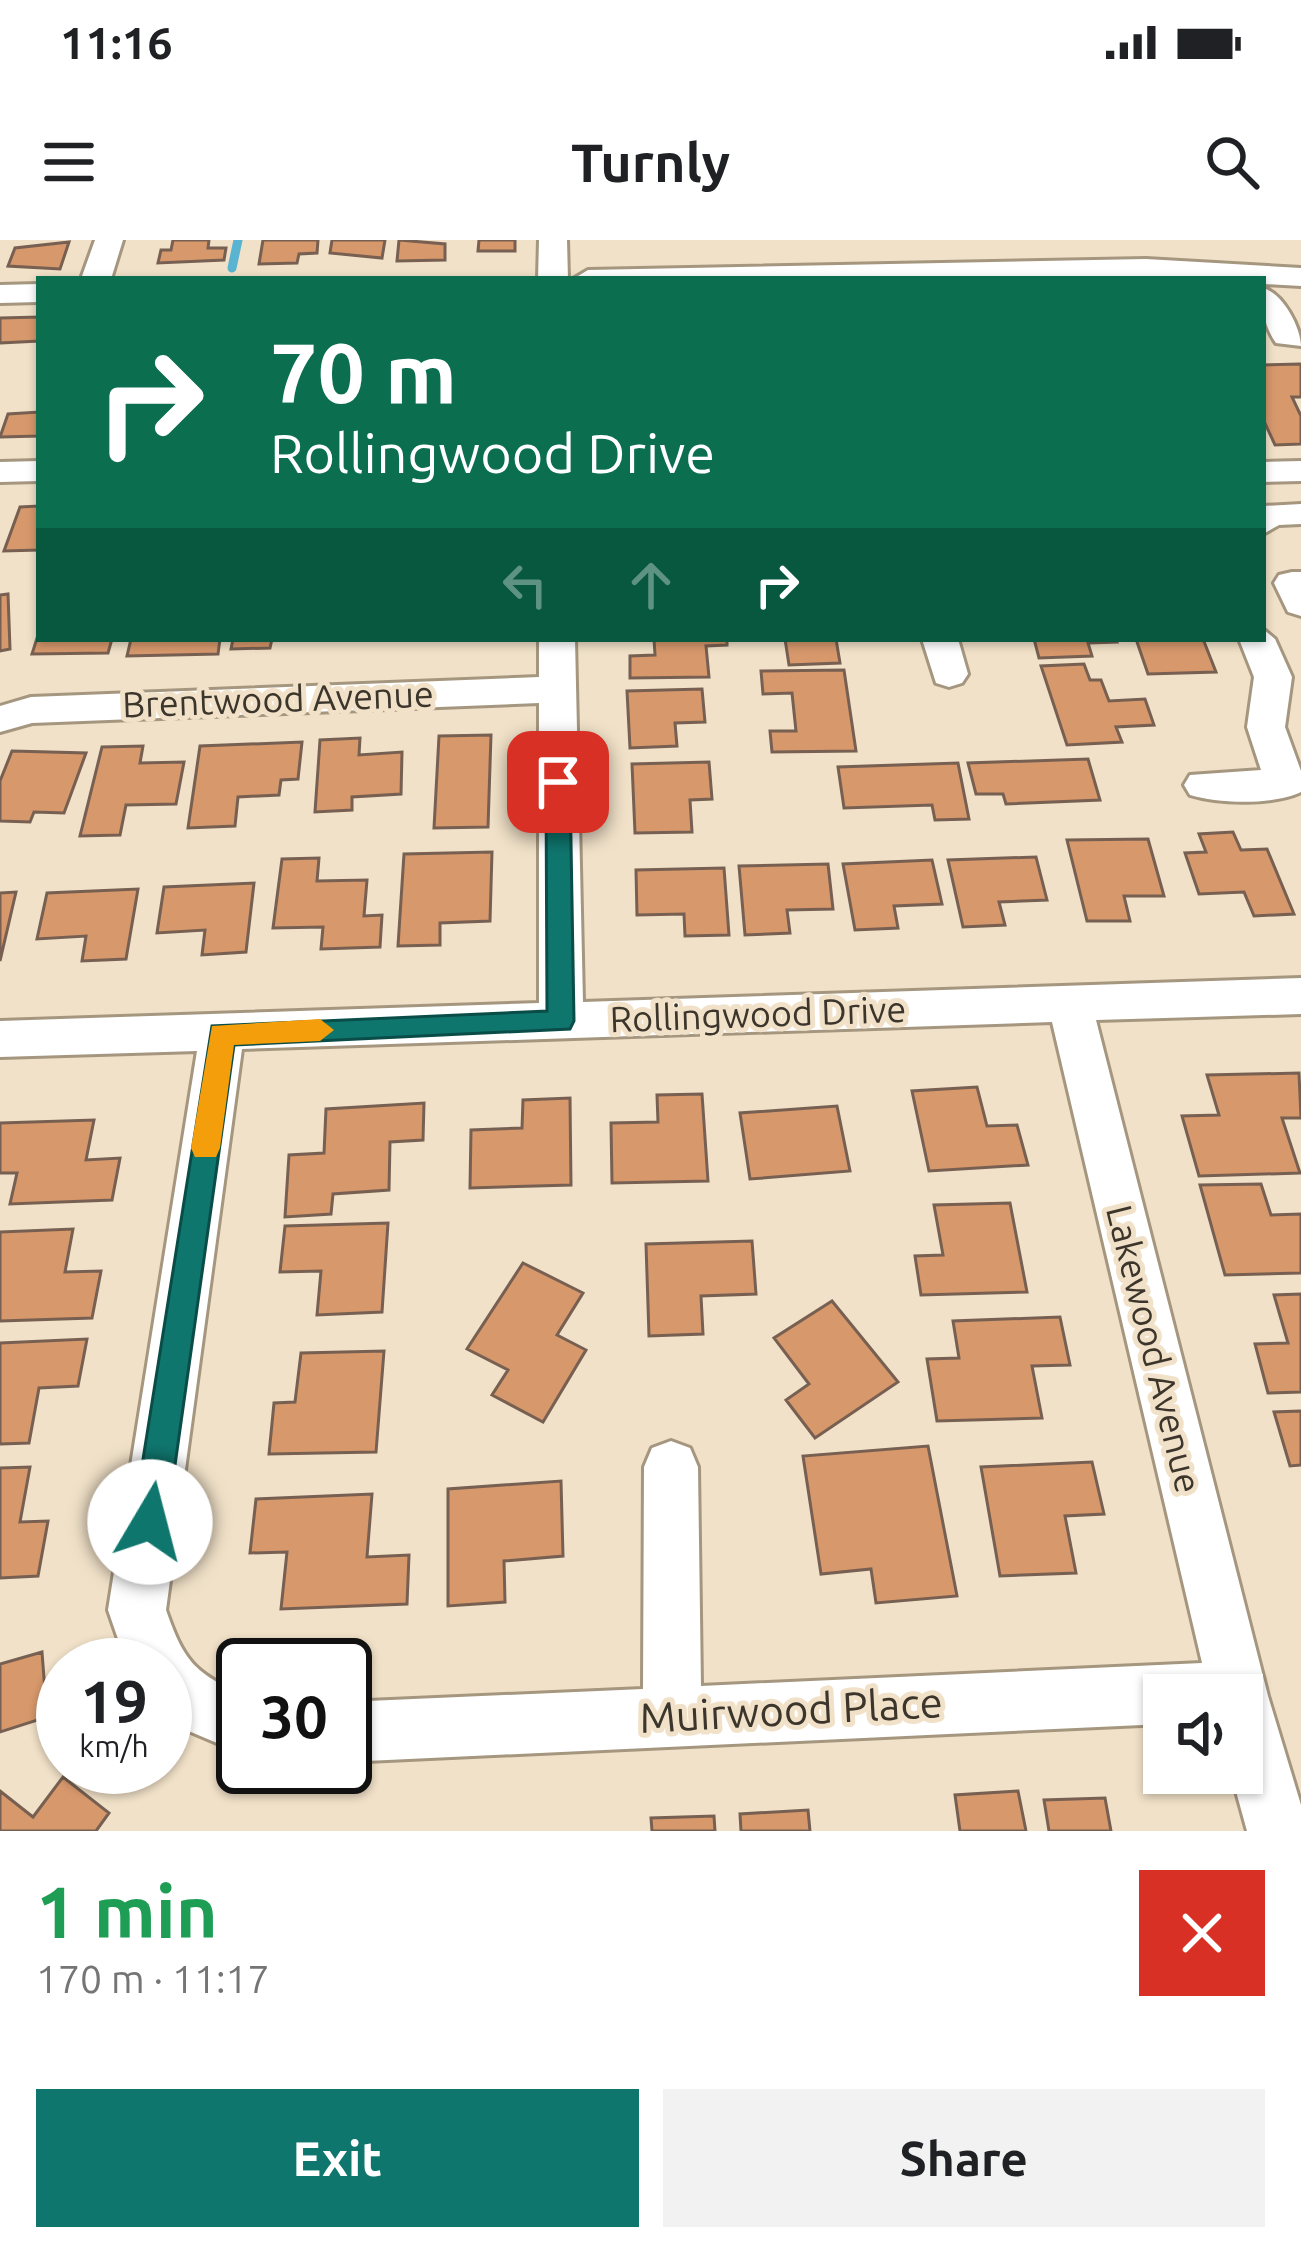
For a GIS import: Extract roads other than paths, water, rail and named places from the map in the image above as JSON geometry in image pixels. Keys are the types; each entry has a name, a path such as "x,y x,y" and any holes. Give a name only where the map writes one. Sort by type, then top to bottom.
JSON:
{"street":[{"path":"97,276 109,240"},
{"path":"553,240 554,276"},
{"path":"1252,240 1287,337 1301,337"},
{"path":"856,276 1167,276"},
{"path":"0,294 36,293"},
{"path":"0,472 36,471"},
{"path":"1266,472 1301,471"},
{"path":"1301,583 1292,583 1301,604"},
{"path":"557,642 561,1021"},
{"path":"1204,785 1286,784 1266,727 1273,677 1258,642"},
{"name":"Brentwood Avenue","path":"0,719 31,710 557,688"},
{"name":"Rollingwood Drive","path":"0,1039 1301,996"},
{"name":"Lakewood Avenue","path":"1069,1002 1234,1674"},
{"path":"147,1638 137,1610 222,1034"},
{"path":"670,1467 672,1716"},
{"name":"Muirwood Place","path":"372,1731 1143,1700"},
{"name":"Lakewood Avenue","path":"1263,1780 1277,1831"}],"waterway":[{"path":"232,268 238,240"}]}
